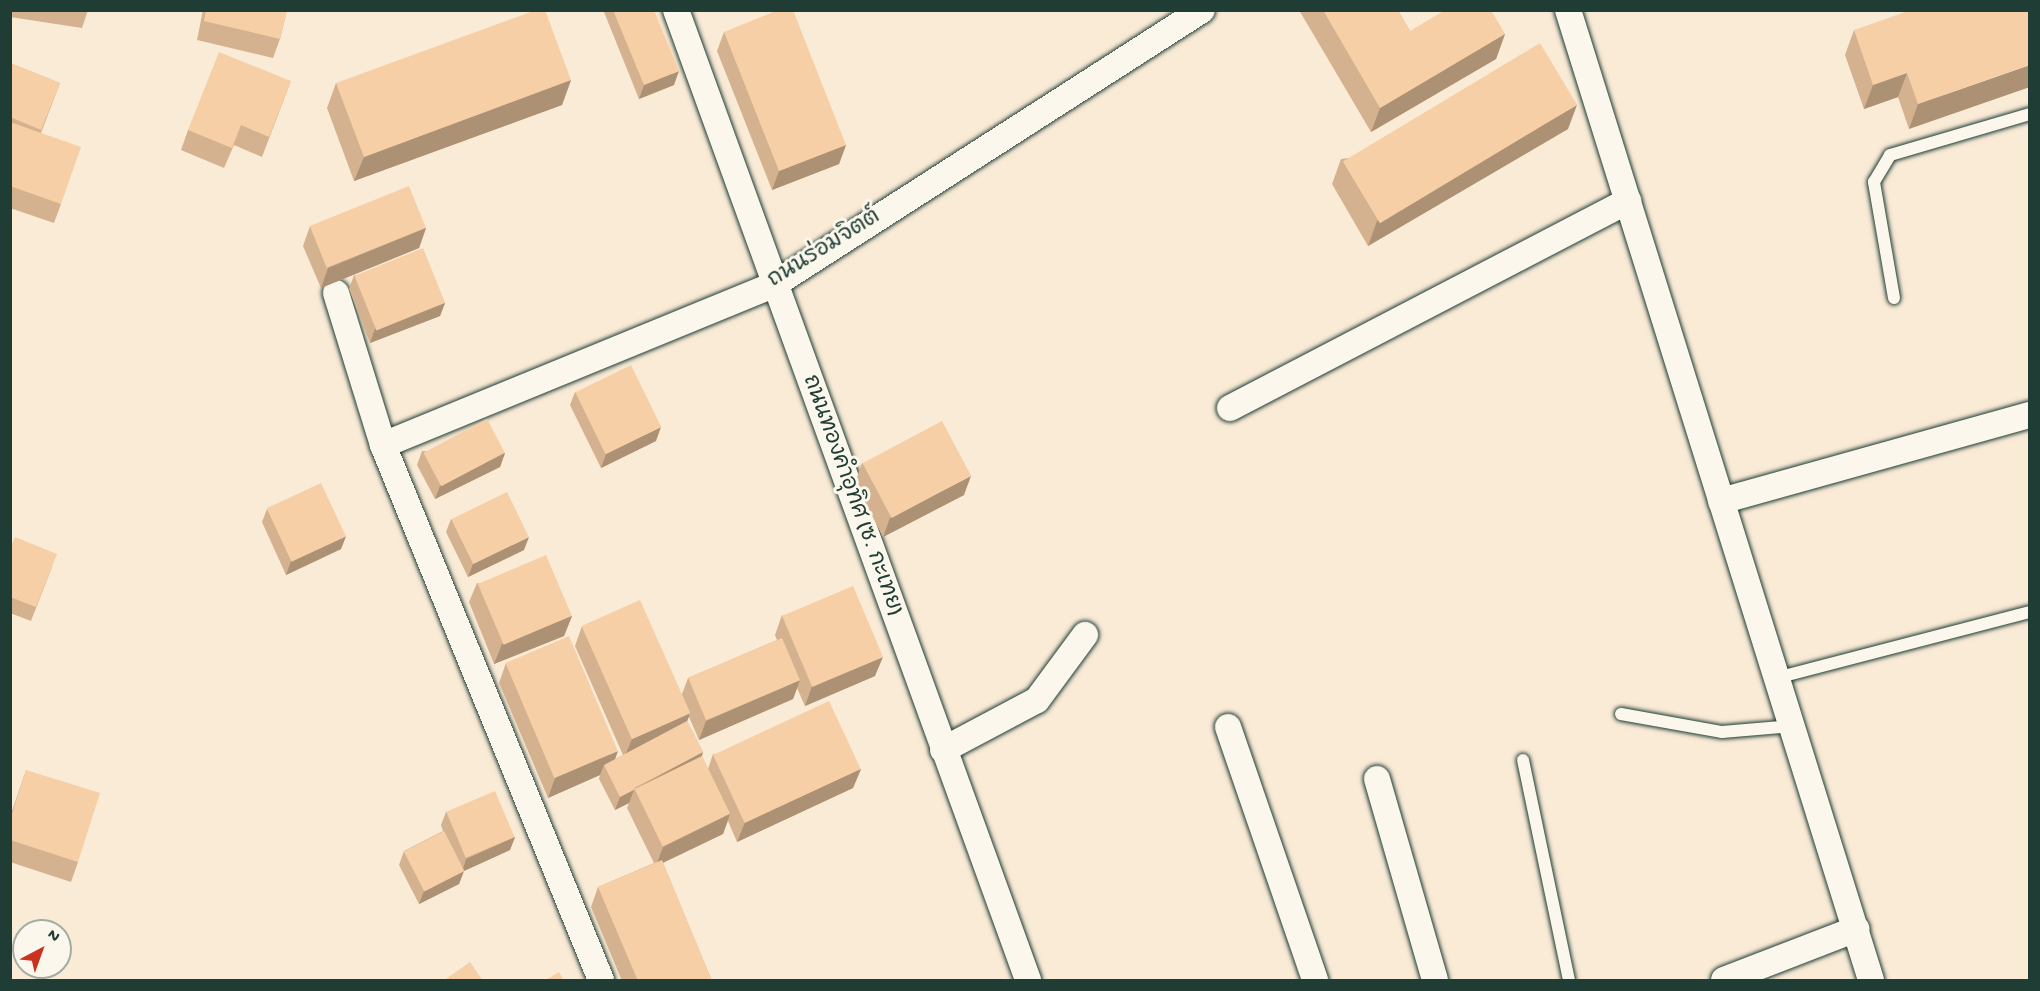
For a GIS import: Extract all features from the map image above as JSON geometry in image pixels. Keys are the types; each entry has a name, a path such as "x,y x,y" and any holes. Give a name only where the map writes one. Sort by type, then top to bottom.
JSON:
{"street":[{"name":"ถนนทองคำอุทิศ (ซ. กะเทย)","path":"676,10 1028,981"},
{"name":"ถนนร่อมจิตต์","path":"383,445 775,284 1202,10"},
{"path":"1568,10 1721,501 1795,725 1871,981"},
{"path":"1230,408 1628,201"},
{"path":"336,293 383,445 601,981"},
{"path":"1721,501 2030,415"},
{"path":"943,750 1037,700 1085,635"},
{"path":"1228,727 1316,981"},
{"path":"1377,778 1435,981"},
{"path":"1724,981 1856,929"}],"lane":[{"path":"1894,298 1874,182 1890,155 2030,114"},
{"path":"1780,677 2030,612"},
{"path":"1621,714 1722,732 1795,725"},
{"path":"1522,760 1569,981"}],"building":[{"path":"206,10 287,10 280,39 204,21"},
{"path":"536,10 545,10 571,80 364,157 336,83"},
{"path":"613,10 654,10 679,71 644,85"},
{"path":"778,10 793,10 846,145 779,171 724,32"},
{"path":"1323,10 1398,10 1410,31 1445,10 1491,10 1505,34 1380,108"},
{"path":"1911,10 2030,10 2030,65 1918,104 1907,73 1873,85 1854,30"},
{"path":"1540,43 1577,105 1380,223 1343,161"},
{"path":"219,52 291,81 269,137 241,125 232,148 188,130"},
{"path":"10,63 60,83 41,130 10,117"},
{"path":"10,122 81,147 61,204 10,186"},
{"path":"409,186 426,228 327,268 310,226"},
{"path":"423,248 445,303 376,330 354,276"},
{"path":"631,365 661,427 606,454 575,392"},
{"path":"487,419 505,453 441,486 423,453"},
{"path":"942,421 971,476 892,518 863,463"},
{"path":"321,483 346,536 292,562 267,508"},
{"path":"507,492 529,537 473,564 451,519"},
{"path":"15,537 57,554 36,607 10,597 10,548"},
{"path":"546,555 572,616 504,645 478,584"},
{"path":"853,586 883,657 812,687 782,616"},
{"path":"640,600 690,713 632,739 582,626"},
{"path":"569,636 618,751 554,778 505,663"},
{"path":"782,638 800,680 706,720 688,678"},
{"path":"829,701 861,769 745,823 713,755"},
{"path":"687,721 703,752 620,797 604,765"},
{"path":"702,756 730,814 663,846 635,789"},
{"path":"26,770 100,793 78,862 10,840 10,820"},
{"path":"495,791 515,837 466,858 446,812"},
{"path":"444,831 464,871 424,892 404,851"},
{"path":"662,860 712,981 638,981 598,887"},
{"path":"470,962 483,981 443,981"},
{"path":"559,972 564,981 544,981"}]}
